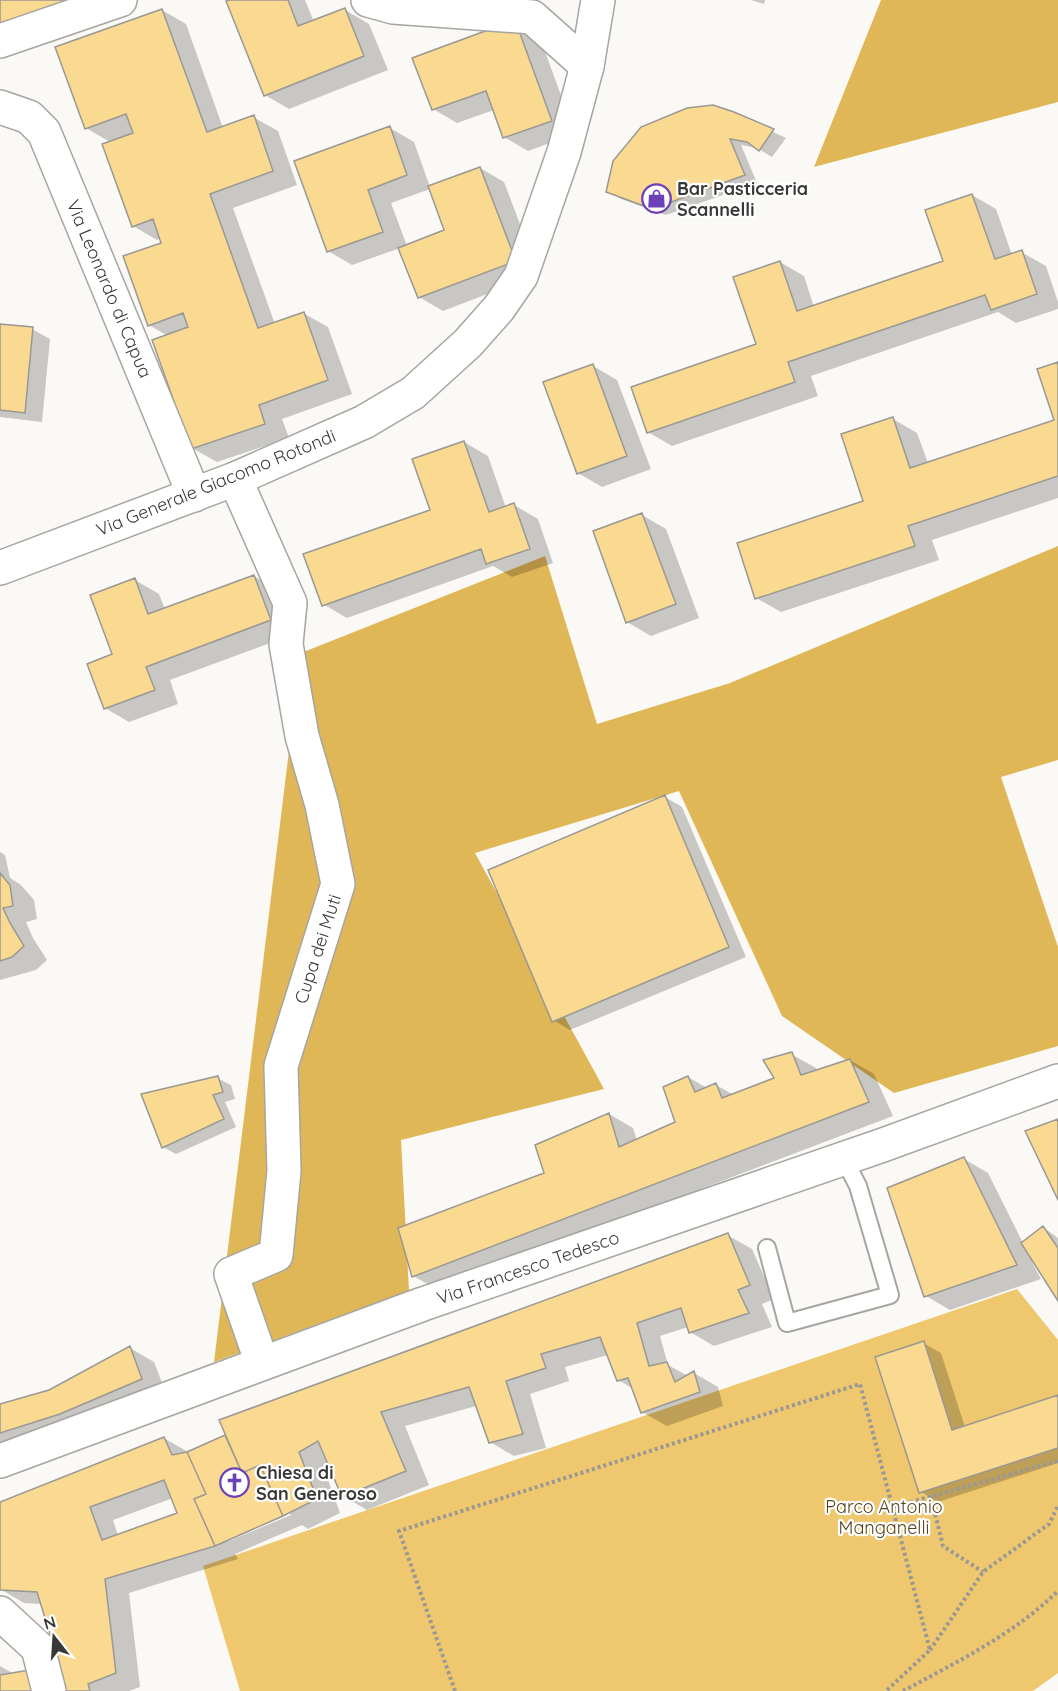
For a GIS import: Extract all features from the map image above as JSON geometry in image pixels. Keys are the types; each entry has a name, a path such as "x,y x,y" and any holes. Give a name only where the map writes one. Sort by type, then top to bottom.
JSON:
{"street":[{"path":"0,41 120,0"},
{"path":"368,0 393,7 532,17 587,66"},
{"name":"Via Generale Giacomo Rotondi","path":"0,568 235,479 364,422 413,393 468,343 499,308 521,276 564,152 587,66 598,0"},
{"name":"Via Leonardo di Capua","path":"0,107 29,117 44,132 194,495"},
{"name":"Cupa dei Muti","path":"235,479 290,603 286,644 302,736 339,884 281,1066 284,1171 276,1255 231,1274 262,1363"},
{"name":"Via Francesco Tedesco","path":"0,1461 423,1304 844,1159 1058,1081"},
{"path":"0,1613 38,1648 49,1691"}],"lane":[{"path":"767,1248 787,1323 890,1295 858,1186 844,1159"}],"path":[{"path":"455,1691 399,1531 860,1384 930,1650"},
{"path":"893,1507 1058,1461"},
{"path":"931,1497 943,1546 983,1572"},
{"path":"886,1691 930,1650 983,1572 1049,1524 1058,1506"},
{"path":"903,1691 972,1653 1036,1612 1058,1591"}],"green space":[{"name":"Parco Antonio Manganelli","path":"1017,1289 1058,1340 1058,1673 1033,1691 240,1691 203,1566"}],"shaded area":[{"path":"881,0 1058,0 1058,102 814,167"},
{"path":"1058,546 1058,760 1001,777 1058,947 1058,1046 894,1093 782,1016 679,791 475,853 604,1089 401,1140 409,1291 214,1362 301,653 545,556 597,724 730,683"}],"building":[{"path":"0,0 75,0 0,30"},
{"path":"288,0 298,26 345,8 364,56 264,96 226,1"},
{"path":"162,9 207,132 254,115 273,171 210,194 258,328 304,312 328,380 259,405 265,424 191,449 152,340 188,327 183,313 148,326 123,256 161,243 153,219 132,227 102,144 133,133 126,114 85,129 55,47"},
{"path":"515,20 552,121 503,138 486,91 432,110 412,58"},
{"path":"713,105 774,129 759,151 747,142 730,139 745,175 652,209 606,192 613,161 641,127 687,108"},
{"path":"390,126 407,175 368,190 383,232 327,252 294,161"},
{"path":"480,167 516,261 418,298 398,248 444,230 428,186"},
{"path":"972,194 995,259 1022,250 1037,294 991,310 985,295 788,362 795,382 647,433 631,387 756,344 733,277 780,261 797,311 943,261 925,210"},
{"path":"0,324 33,327 25,413 0,410"},
{"path":"1058,362 1058,476 908,526 915,546 755,599 737,543 863,501 841,434 893,417 910,468 1054,420 1037,369"},
{"path":"593,364 627,456 577,474 543,382"},
{"path":"464,441 489,512 514,503 530,549 486,564 481,549 322,606 303,554 430,510 412,459"},
{"path":"642,513 676,604 626,623 593,531"},
{"path":"254,575 271,620 146,667 155,690 104,709 87,664 112,654 90,595 135,578 148,614"},
{"path":"665,795 729,947 552,1022 488,870"},
{"path":"0,873 10,885 13,906 3,908 24,946 12,957 0,961"},
{"path":"792,1052 801,1075 850,1059 869,1102 412,1277 398,1228 544,1173 535,1145 609,1113 619,1147 675,1122 663,1087 688,1076 695,1092 716,1083 722,1098 774,1078 763,1060"},
{"path":"218,1076 223,1092 213,1095 224,1119 162,1148 141,1094"},
{"path":"1058,1119 1058,1200 1025,1131"},
{"path":"964,1157 1017,1265 924,1297 887,1188"},
{"path":"1043,1226 1058,1248 1058,1301 1021,1243"},
{"path":"728,1233 750,1285 738,1290 749,1313 689,1333 681,1308 637,1323 649,1366 667,1362 675,1382 694,1371 700,1392 641,1413 628,1378 617,1381 600,1337 541,1354 546,1368 506,1381 523,1434 489,1443 469,1387 381,1412 406,1471 342,1497 318,1441 299,1452 317,1499 283,1516 260,1465 242,1473 219,1420"},
{"path":"924,1341 952,1430 1058,1395 1058,1448 919,1493 875,1357"},
{"path":"130,1346 142,1379 60,1414 0,1433 0,1404 49,1390"},
{"name":"Chiesa di San Generoso","path":"225,1435 242,1473 260,1465 283,1516 215,1546 194,1499 206,1494 187,1452"},
{"path":"164,1437 172,1455 187,1452 206,1494 194,1499 215,1546 105,1579 116,1673 88,1684 90,1691 62,1691 57,1657 37,1592 0,1590 0,1502","holes":["164,1480 177,1513 102,1540 90,1507"]},
{"path":"29,1670 33,1691 0,1691 0,1675"}],"place":[{"name":"Bar Pasticceria Scannelli","path":"656,199"},
{"name":"Chiesa di San Generoso","path":"235,1483"}]}
